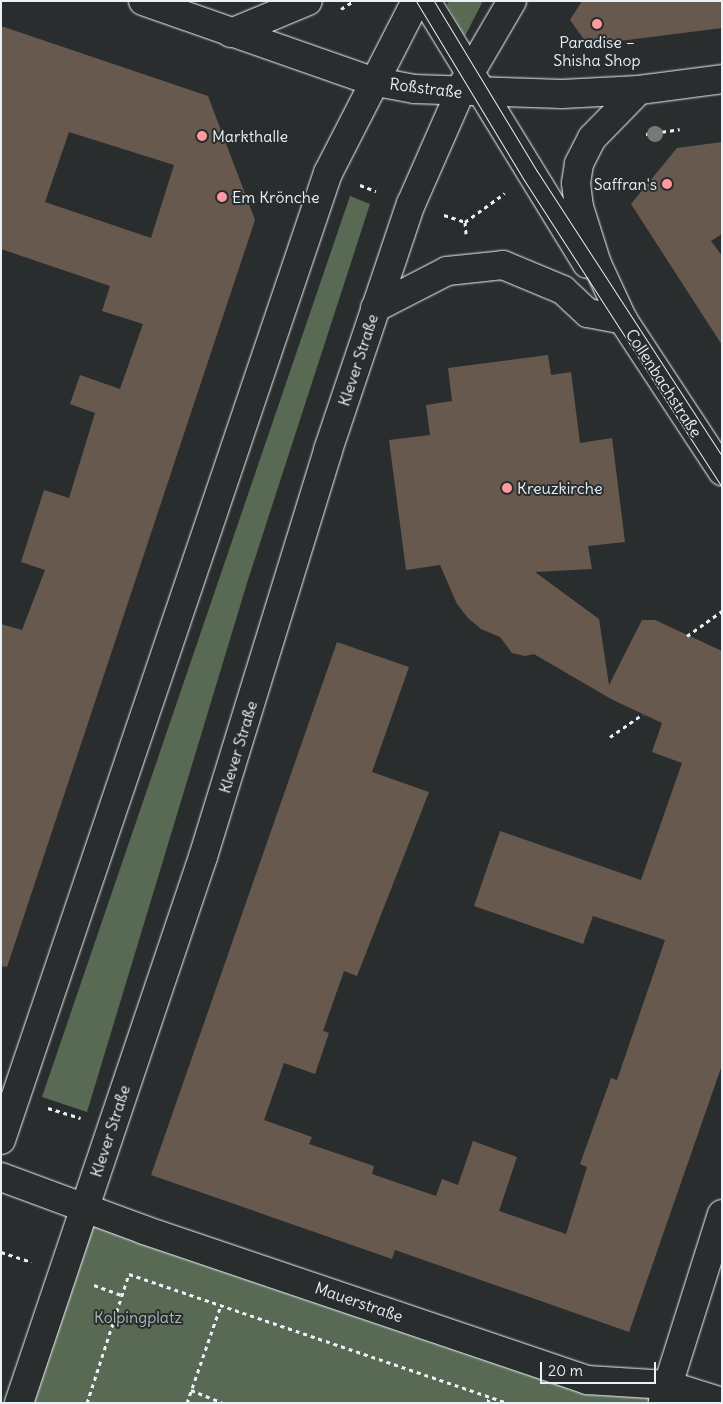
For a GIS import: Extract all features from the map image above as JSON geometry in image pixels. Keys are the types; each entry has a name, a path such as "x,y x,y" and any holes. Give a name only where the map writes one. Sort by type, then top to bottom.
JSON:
{"main road":[{"name":"Roßstraße","path":"143,1 372,81 471,87 639,90 722,80"},
{"path":"231,33 308,1"},
{"path":"1,1140 328,173 372,81 416,1"},
{"path":"426,1 471,87 623,320"},
{"name":"Klever Straße","path":"19,1403 110,1127 204,858 328,450 411,204 471,87 512,1"},
{"name":"Collenbachstraße","path":"639,90 592,138 579,164 576,183 579,207 597,264 623,320 722,471"},
{"name":"Collenbachstraße","path":"375,308 447,271 503,265 563,290 588,313 623,320"},
{"name":"Mauerstraße","path":"1,1177 588,1380 722,1402"},
{"path":"665,1394 722,1214"}],"path":[{"path":"337,15 354,1"},
{"path":"353,182 376,190"},
{"path":"444,215 465,222 510,190"},
{"path":"688,636 722,611"},
{"path":"610,737 643,714"},
{"path":"16,1098 110,1127"},
{"path":"87,1403 129,1274 508,1403"},
{"path":"187,1403 221,1305"},
{"path":"191,1390 224,1403"},
{"path":"488,1403 490,1397"}],"green space":[{"path":"449,1 483,1 465,36 447,5"},
{"path":"350,196 370,204 247,583 87,1112 42,1097"},
{"name":"Kolpingplatz","path":"85,1207 587,1380 668,1385 662,1403 19,1403"}],"building":[{"path":"582,1 722,1 722,28 588,45 570,20"},
{"path":"1,26 208,96 255,220 7,967 1,966 1,624 22,630 45,570 21,562 44,490 69,498 95,413 70,404 80,375 120,389 143,324 102,311 110,286 1,249","holes":["69,132 174,165 151,238 45,202"]},
{"path":"722,142 722,234 711,241 722,256 722,345 631,204 677,148"},
{"path":"548,355 551,375 571,372 580,443 612,438 625,542 588,546 592,569 535,572 599,619 609,685 642,620 655,620 722,651 722,1065 629,1332 395,1250 392,1259 151,1175 337,642 409,667 372,772 429,792 357,976 344,971 323,1031 329,1033 315,1074 284,1063 264,1120 312,1137 309,1144 374,1166 372,1174 436,1196 442,1179 458,1185 473,1141 517,1157 499,1211 566,1234 587,1167 580,1164 611,1078 617,1080 665,940 593,916 583,944 474,906 500,831 641,880 682,763 652,752 662,723 611,699 534,654 525,656 512,653 500,637 481,629 468,618 457,604 440,565 406,570 389,440 430,435 426,405 452,401 448,368"}],"tram line":[{"path":"416,1 524,180 722,487"},
{"path":"434,1 537,171 722,456"}],"place":[{"name":"Paradise – Shisha Shop","path":"597,24"},
{"name":"Markthalle","path":"202,136"},
{"name":"Saffran's","path":"667,184"},
{"name":"Em Krönche","path":"222,197"},
{"name":"Kreuzkirche","path":"507,488"}]}
